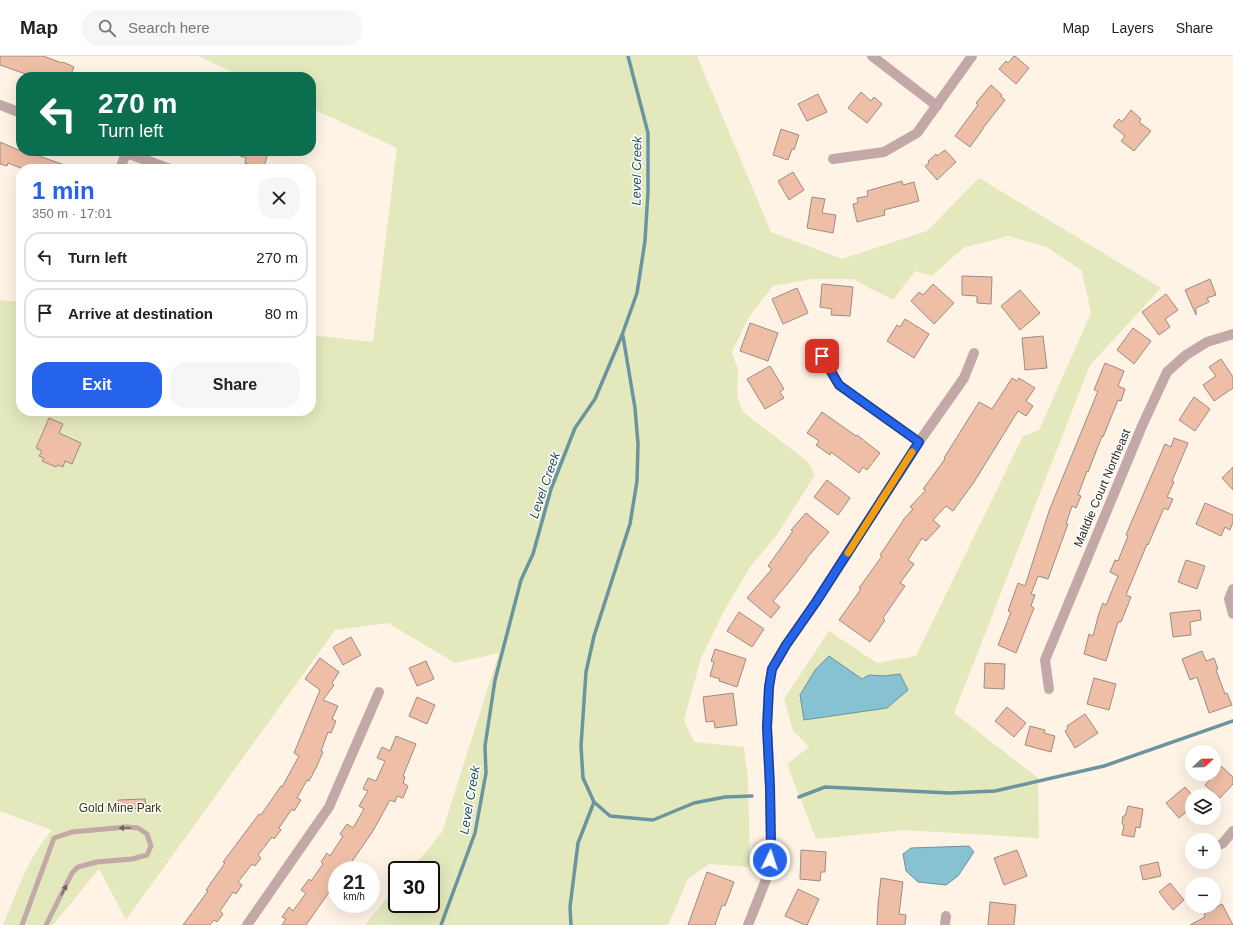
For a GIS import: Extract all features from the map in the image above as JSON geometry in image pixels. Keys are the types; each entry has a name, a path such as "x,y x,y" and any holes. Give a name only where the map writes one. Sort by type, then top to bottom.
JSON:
{"street":[{"path":"872,56 937,106"},
{"path":"833,159 884,152 917,133 972,56"},
{"path":"0,105 16,111"},
{"path":"135,156 156,164"},
{"name":"Maltdie Court Northeast","path":"1049,689 1045,660 1142,426 1166,372 1186,355 1207,342 1233,334"},
{"path":"748,925 768,872 771,849 767,727 769,687 772,669 786,645 816,602 919,442 964,378 974,353"},
{"path":"822,356 839,385 919,442"},
{"path":"1233,589 1229,599 1233,614"},
{"path":"247,925 329,807 379,692"},
{"path":"1221,844 1224,843 1233,831"}],"lane":[{"path":"22,925 54,838 72,832 126,827 138,828 147,834 151,846 147,855 132,859 97,862 78,867 72,873 46,925"}],"green space":[{"name":"Gold Mine Park","path":"198,56 697,56 771,232 842,259 927,231 979,178 1161,288 1090,365 954,713 1038,778 1039,838 904,830 816,839 787,764 809,747 793,731 784,699 829,631 877,663 916,656 1023,436 1039,430 1091,313 1082,271 1047,247 1008,236 963,248 932,276 915,271 893,300 853,279 812,279 773,286 749,317 732,352 738,370 737,396 743,412 808,462 815,475 776,536 750,567 725,609 701,658 684,720 694,742 744,747 748,779 750,867 709,864 688,879 668,925 365,925 375,913 380,913 380,907 388,897 388,913 440,913 440,861 418,861 442,832 499,653 455,663 388,623 335,630 126,920 99,869 53,925 3,925 30,863 52,830 0,811 0,300 16,302 16,416 316,416 316,336 373,342 397,148 316,110 316,72 232,72"}],"water":[{"path":"829,656 862,679 869,675 884,676 900,674 908,690 887,708 804,720 800,695 815,670"},
{"path":"969,846 974,852 958,876 946,885 918,882 906,871 903,854 911,848"}],"building":[{"path":"0,56 43,56 74,67 72,72 20,72 0,65"},
{"path":"1014,56 1029,68 1016,84 999,69 1006,61 1008,63"},
{"path":"991,85 1002,95 1001,97 1005,100 970,147 955,136 978,105 976,103"},
{"path":"861,92 871,101 874,97 882,104 867,123 848,108"},
{"path":"818,94 827,112 807,121 798,104"},
{"path":"1131,110 1141,119 1139,122 1151,131 1134,151 1121,141 1125,136 1113,126 1119,119 1122,122"},
{"path":"781,129 799,135 794,150 792,149 788,160 773,155"},
{"path":"0,142 16,149 16,156 39,156 62,164 16,164 16,166 8,163 7,166 0,164"},
{"path":"945,150 956,162 937,180 925,166 936,154 937,156"},
{"path":"240,156 267,156 265,164 248,164 245,163 246,158"},
{"path":"793,172 804,190 789,200 778,181"},
{"path":"902,181 903,185 914,182 919,201 884,210 885,215 857,222 853,204 858,203 857,198 868,196 867,191"},
{"path":"812,197 825,199 822,213 836,215 833,233 807,228"},
{"path":"962,276 992,277 991,304 977,303 977,296 962,295"},
{"path":"1210,279 1216,295 1207,298 1209,302 1196,308 1196,315 1185,290"},
{"path":"822,284 853,287 850,316 831,315 832,309 820,307"},
{"path":"933,284 954,303 934,324 911,301 919,292 923,295"},
{"path":"797,288 808,313 783,324 772,299"},
{"path":"1020,290 1040,313 1020,330 1001,306"},
{"path":"1166,294 1178,310 1165,319 1170,327 1159,335 1142,312"},
{"path":"905,319 929,334 914,358 887,341 897,325 900,327"},
{"path":"750,323 778,333 768,361 740,351"},
{"path":"1133,328 1151,341 1134,364 1117,350"},
{"path":"1043,336 1047,368 1025,370 1022,338"},
{"path":"1221,359 1233,377 1233,388 1214,401 1203,385 1216,376 1209,367"},
{"path":"1105,363 1124,371 1118,386 1125,389 1121,401 1118,400 1088,472 1087,471 1078,495 1081,496 1076,508 1072,506 1066,524 1068,524 1048,579 1038,576 1031,594 1035,595 1031,606 1034,608 1016,653 998,645 1011,612 1008,611 1018,583 1025,586 1049,511 1098,391 1094,390"},
{"path":"770,366 784,389 780,392 784,398 765,409 747,379"},
{"path":"1012,378 1017,381 1019,378 1035,388 1026,401 1033,406 1026,416 1018,411 974,482 953,511 946,506 933,520 940,526 926,541 922,538 908,560 914,564 900,583 905,586 883,618 885,620 870,642 839,620 861,589 859,588 882,556 880,555 903,520 913,509 910,507 926,490 923,489 945,459 944,458 979,402 992,409"},
{"path":"1194,397 1210,409 1195,431 1179,420"},
{"path":"822,412 856,436 857,435 880,453 867,470 863,467 859,473 831,452 830,455 816,445 819,441 807,433"},
{"path":"49,418 63,424 59,433 81,443 72,464 65,461 63,467 58,465 56,467 42,461 44,458 39,456 42,451 36,448"},
{"path":"1174,438 1188,443 1167,497 1173,499 1168,510 1164,508 1148,545 1147,544 1126,595 1131,597 1121,622 1118,622 1106,661 1084,654 1089,634 1093,636 1103,603 1106,605 1118,576 1110,572 1115,560 1118,561 1128,536 1126,535 1165,444 1171,447"},
{"path":"1233,467 1233,490 1222,478"},
{"path":"827,480 850,498 838,515 814,497"},
{"path":"1205,503 1233,515 1233,522 1230,530 1225,527 1221,536 1196,524"},
{"path":"806,513 829,532 773,601 780,607 771,618 747,598 772,569 768,566 793,531 791,530"},
{"path":"1186,560 1205,566 1197,589 1178,582"},
{"path":"1200,610 1201,620 1190,622 1191,635 1173,637 1170,613"},
{"path":"739,612 764,629 752,647 727,631"},
{"path":"351,637 361,655 343,665 333,647"},
{"path":"715,649 746,659 737,687 719,681 720,679 710,676 714,662 711,661"},
{"path":"1202,651 1206,661 1214,658 1218,669 1216,670 1225,694 1227,693 1232,705 1209,713 1197,677 1190,680 1182,659"},
{"path":"320,658 339,672 332,683 334,685 323,700 338,706 332,719 336,721 331,733 328,732 321,751 323,752 316,768 297,798 301,800 294,811 292,809 279,828 281,830 274,839 272,837 258,855 261,858 255,866 252,864 238,882 242,885 236,894 233,892 220,911 223,914 217,922 214,920 210,925 183,925 208,891 206,890 225,863 223,862 259,814 261,815 281,786 282,787 299,756 294,753 320,690 305,679"},
{"path":"426,661 434,679 417,686 409,668"},
{"path":"985,663 1005,664 1004,689 984,688"},
{"path":"1094,678 1116,684 1109,710 1087,704"},
{"path":"733,693 737,725 715,728 714,721 706,722 703,697"},
{"path":"417,697 435,705 427,724 409,716"},
{"path":"1007,707 1026,723 1014,737 995,721"},
{"path":"1085,714 1098,733 1075,748 1065,731 1068,728 1067,726"},
{"path":"1030,726 1045,730 1044,733 1055,736 1051,752 1025,745"},
{"path":"396,736 416,744 403,776 405,777 403,783 408,786 403,798 397,796 395,802 390,800 373,831 352,861 328,861 328,894 306,925 282,925 286,919 282,917 289,907 293,911 306,893 301,890 309,879 311,881 323,864 321,862 327,853 330,856 343,836 340,834 347,824 353,828 364,809 359,806 368,791 363,789 368,778 376,781 385,761 377,758 382,747 390,751"},
{"path":"1221,766 1233,777 1233,784 1221,797 1221,789 1210,789 1205,785 1208,781 1221,781"},
{"path":"1185,787 1187,789 1185,789 1185,813 1179,818 1166,803"},
{"path":"145,799 146,808 119,810 118,800"},
{"path":"1128,806 1143,809 1140,828 1136,827 1134,837 1122,835 1124,825 1122,824 1123,816 1125,816"},
{"path":"801,850 826,852 825,872 821,872 820,881 800,879"},
{"path":"1017,850 1027,876 1004,885 994,858"},
{"path":"1158,862 1161,876 1143,880 1140,866"},
{"path":"707,872 734,882 725,906 722,905 715,925 688,925"},
{"path":"881,878 903,882 899,914 906,915 905,925 877,925"},
{"path":"1170,883 1184,900 1173,910 1159,892"},
{"path":"798,889 819,899 807,925 785,916"},
{"path":"990,902 1016,905 1014,925 988,925"},
{"path":"1221,905 1233,925 1190,925 1205,917 1204,914 1206,913 1221,913"}],"waterway":[{"name":"Level Creek","path":"441,925 475,833 486,773 485,746 495,680 521,580 533,554 551,489 575,428 595,399 622,335 637,293 645,241 648,192 648,133 628,56"},
{"path":"623,336 635,408 638,444 637,481 630,524 594,636 586,672 581,746 583,778 594,802 610,816 653,820 694,803 725,797 752,796"},
{"path":"799,797 825,787 950,793 995,791 1104,766 1233,721"},
{"path":"571,925 570,907 578,843 594,802"}],"slow traffic":[{"path":"848,553 912,452"}],"route":[{"path":"770,860 770,787 767,727 769,687 772,669 786,645 854,545 919,442 839,385 822,356"}]}
